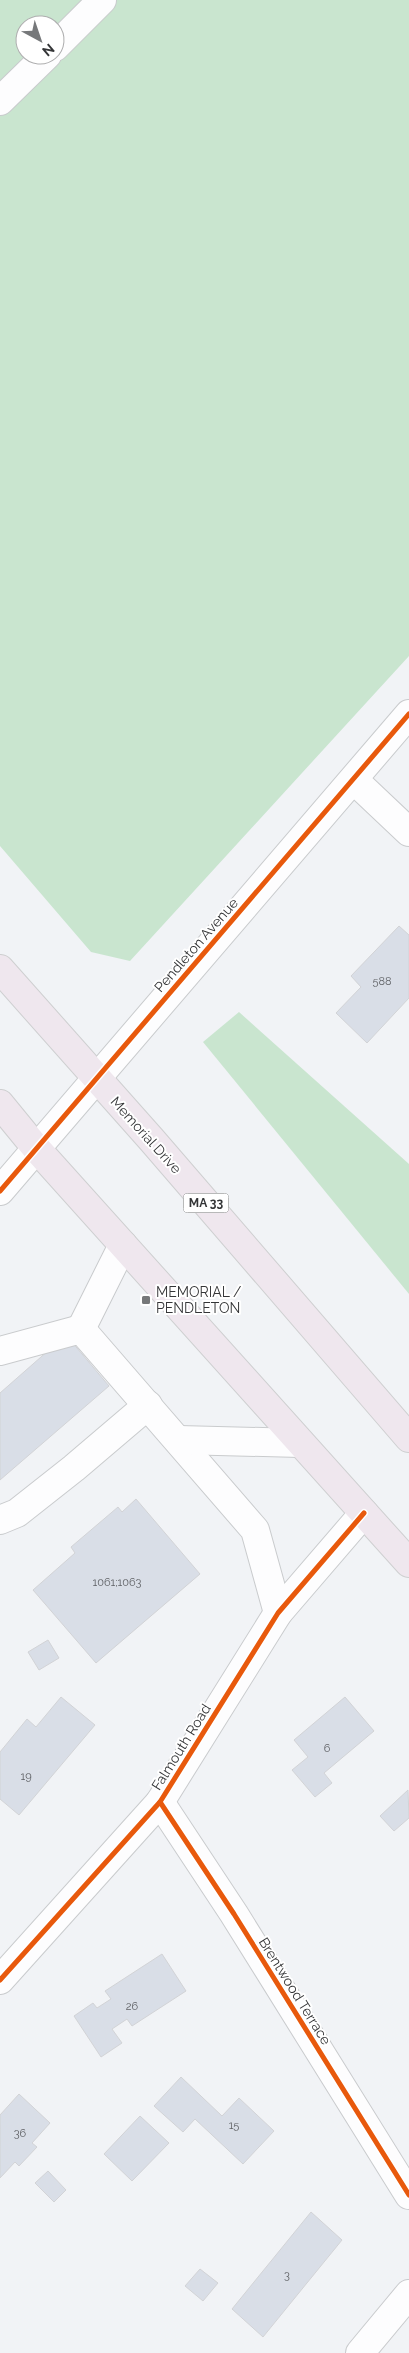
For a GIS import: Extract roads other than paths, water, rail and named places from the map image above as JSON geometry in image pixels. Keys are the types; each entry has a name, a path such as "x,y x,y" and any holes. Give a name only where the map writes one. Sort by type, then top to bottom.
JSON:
{"main road":[{"name":"Memorial Drive","path":"0,969 151,1139 409,1438"},
{"path":"0,1104 36,1148 409,1563"}],"street":[{"path":"65,37 102,0"},
{"path":"0,101 37,65"},
{"name":"Pendleton Avenue","path":"0,1191 409,714"},
{"path":"354,780 409,832"},
{"path":"0,1351 81,1329 123,1245"},
{"path":"81,1329 255,1530 278,1613"},
{"path":"0,1520 17,1513 74,1468 148,1405"},
{"path":"179,1440 300,1443"},
{"name":"Falmouth Road","path":"0,1980 160,1802 278,1613 364,1513"},
{"name":"Brentwood Terrace","path":"160,1802 239,1922 409,2195"},
{"path":"360,2353 409,2294"}],"place":[{"name":"MEMORIAL / PENDLETON","path":"146,1300"}]}
